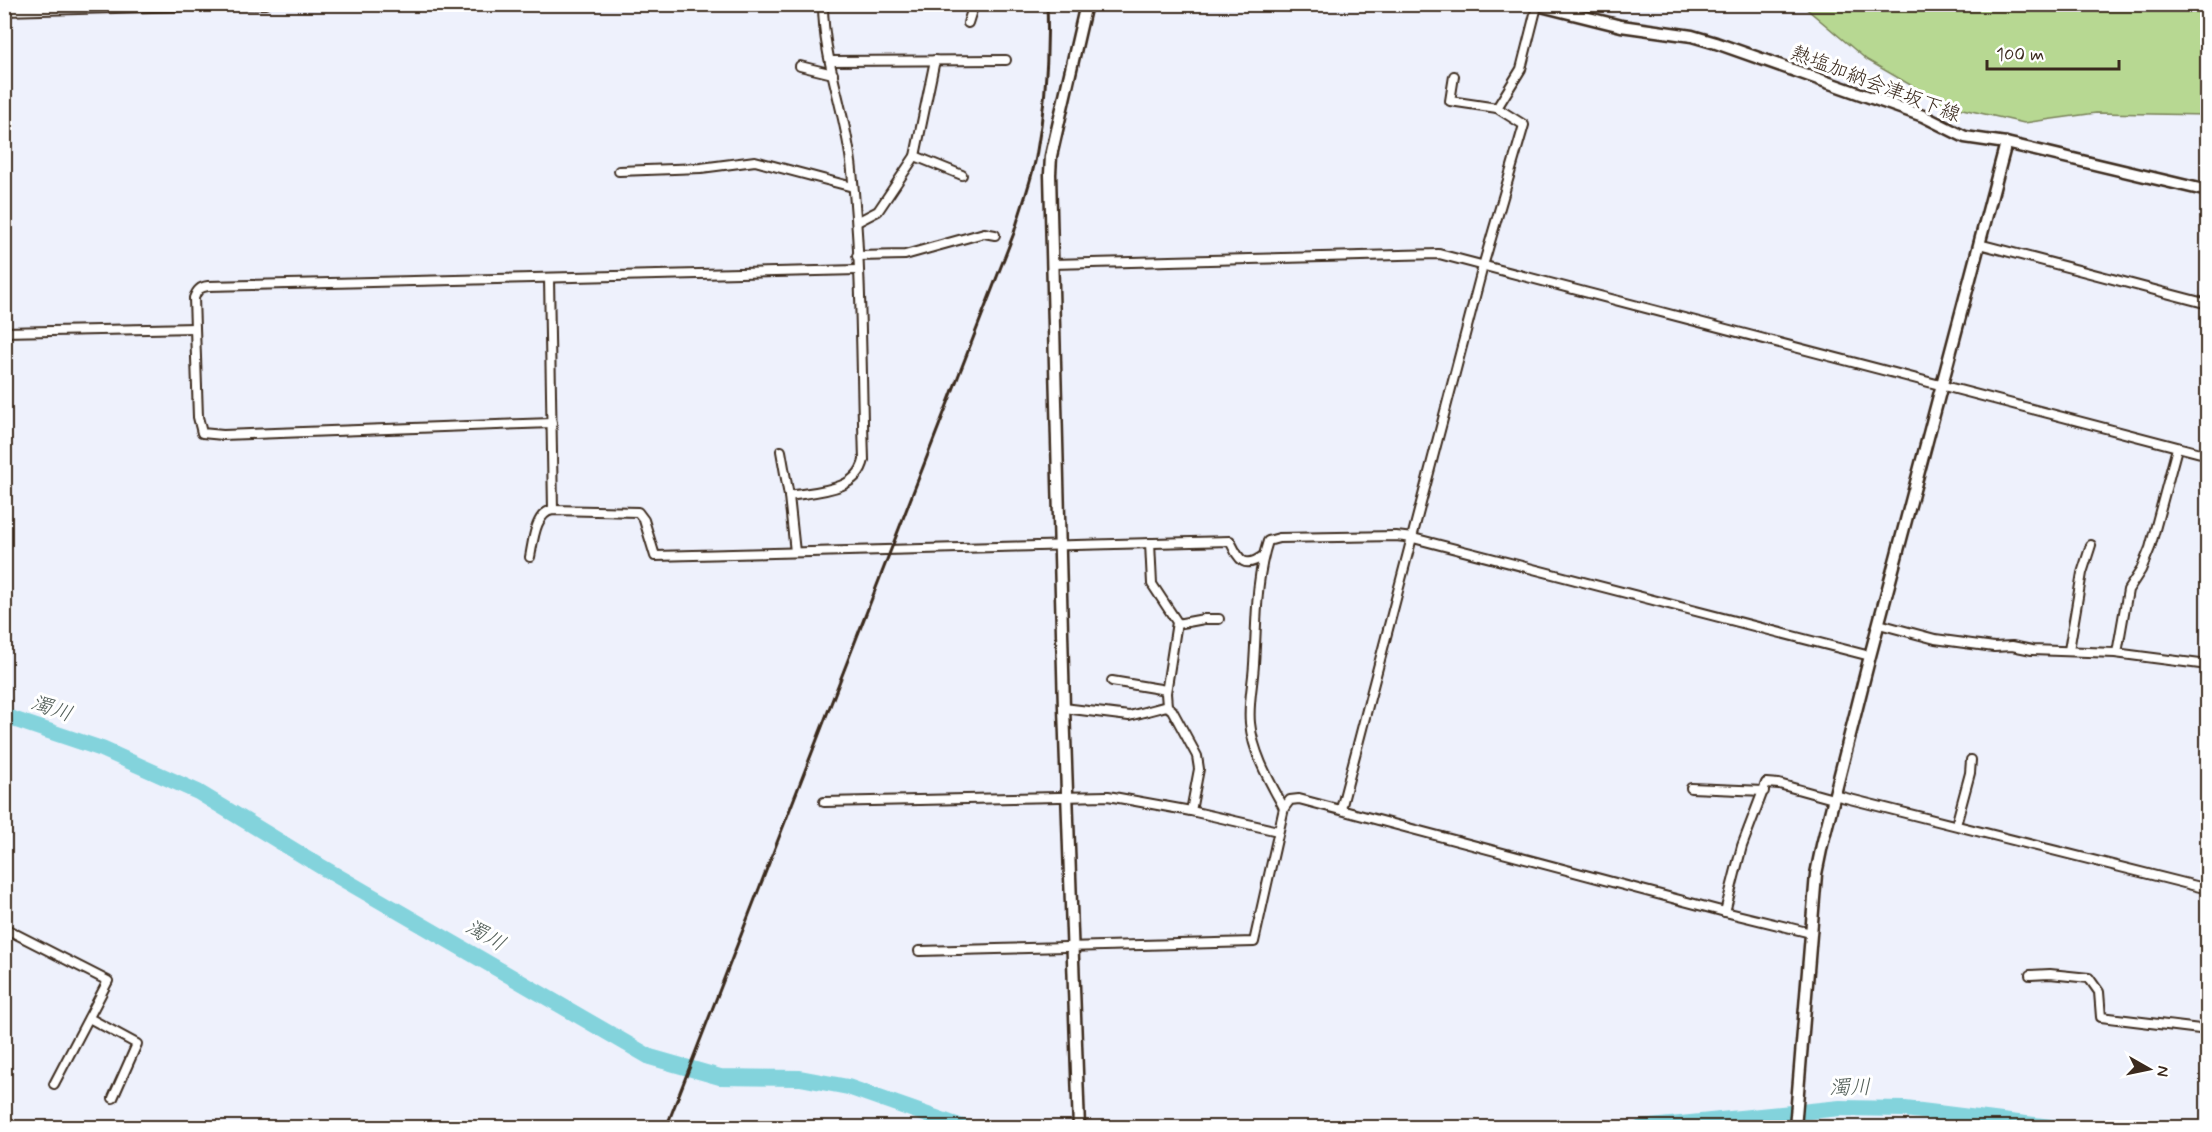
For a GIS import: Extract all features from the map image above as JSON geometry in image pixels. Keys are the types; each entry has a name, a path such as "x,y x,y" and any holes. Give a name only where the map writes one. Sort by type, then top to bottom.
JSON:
{"street":[{"path":"4,11 266,4"},
{"path":"789,496 839,487 849,482 863,468 864,460 857,222 850,155 824,32 824,4"},
{"path":"968,23 974,4"},
{"path":"1078,1128 1064,708 1051,156 1086,4"},
{"path":"1497,108 1521,69 1535,5"},
{"name":"熱塩加納会津坂下線","path":"1535,5 1620,26 1692,36 1716,43 1923,116 1965,137 2006,143 2208,191"},
{"path":"857,222 878,211 915,156 935,60"},
{"path":"830,61 1006,60"},
{"path":"800,66 832,74"},
{"path":"1341,809 1484,266 1524,125 1497,108 1450,101 1454,76"},
{"path":"1795,1128 1816,874 1833,797 2006,143"},
{"path":"915,156 962,175"},
{"path":"619,171 701,168 755,161 853,188"},
{"path":"857,256 905,255 984,233 995,235"},
{"path":"1979,244 2208,304"},
{"path":"1052,264 1439,254 2208,455"},
{"path":"552,423 223,435 202,433 199,426 194,298 202,287 858,270"},
{"path":"549,279 553,510"},
{"path":"4,332 195,328"},
{"path":"2117,653 2128,590 2141,570 2150,548 2177,448"},
{"path":"782,451 795,552"},
{"path":"530,557 540,518 544,513 553,510 638,512 644,520 655,556 1230,541 1238,557 1245,562 1254,562 1263,556"},
{"path":"1284,808 1264,771 1250,725 1258,584 1268,541 1279,538 1396,536 1413,538 1870,657"},
{"path":"1150,543 1152,584 1175,617 1177,624 1166,690 1167,706 1172,710 1197,756 1198,769 1191,811"},
{"path":"2069,650 2082,573 2091,545"},
{"path":"1177,624 1219,619"},
{"path":"1879,624 1935,639 1994,647 2012,646 2032,650 2117,653 2208,665"},
{"path":"1112,681 1166,690"},
{"path":"1064,708 1129,716 1167,706"},
{"path":"1956,825 1970,773 1971,760"},
{"path":"1725,912 1742,846 1769,782 1956,825 2208,889"},
{"path":"1691,788 1764,791"},
{"path":"824,802 1117,797 1278,831"},
{"path":"919,951 1254,942 1284,808 1290,800 1299,799 1811,933"},
{"path":"5,929 108,981 54,1084"},
{"path":"2030,975 2050,974 2089,978 2099,992 2101,1017 2208,1030"},
{"path":"89,1018 137,1044 113,1098"}],"green space":[{"path":"1802,5 2207,5 2207,115 2096,113 2024,123 1945,105 1867,60"}],"waterway":[{"name":"濁川","path":"4,716 102,749 198,792 320,866 650,1057 720,1077 800,1078 848,1087 965,1128"},
{"name":"濁川","path":"1641,1128 1840,1108 1905,1109 2059,1128"}],"railway":[{"path":"666,1128 1014,233 1031,176 1039,138 1047,62 1047,4"}]}
